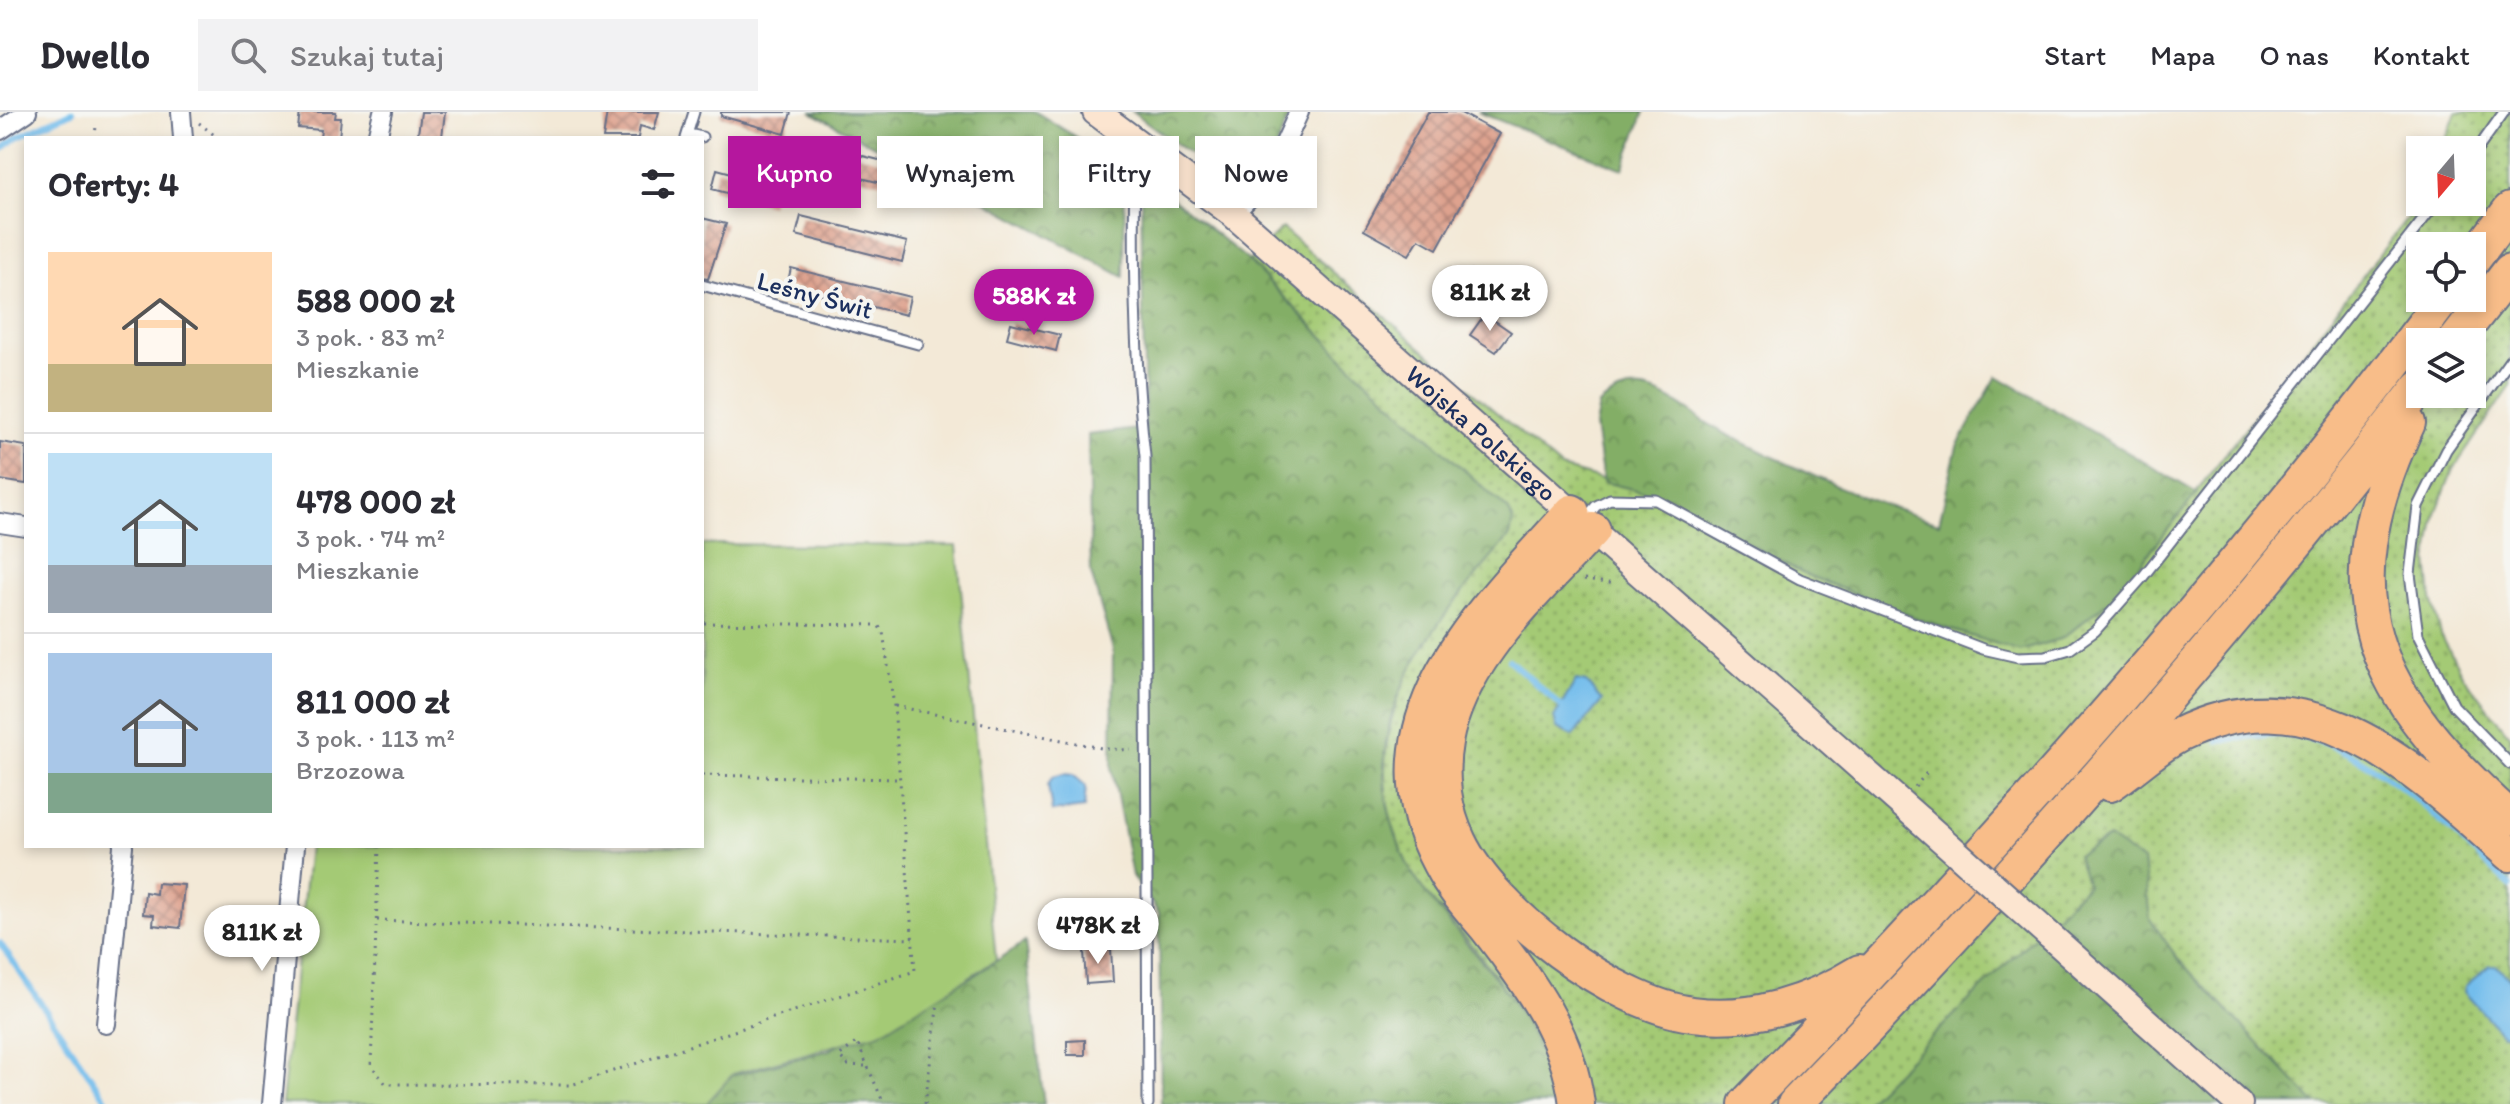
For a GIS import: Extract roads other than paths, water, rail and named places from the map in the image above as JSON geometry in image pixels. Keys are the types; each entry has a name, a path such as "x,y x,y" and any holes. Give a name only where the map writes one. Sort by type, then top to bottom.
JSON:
{"highway":[{"path":"2486,242 2510,210"},
{"path":"2466,328 2510,271"},
{"path":"1746,1104 2026,808 2200,604 2433,312"},
{"path":"1795,1104 1911,984 2071,808 2292,547 2406,404"},
{"path":"2415,408 2391,460 2373,515 2366,565 2371,619 2387,673 2421,729 2462,775 2510,818"},
{"path":"1583,521 1494,641 1455,705 1445,739 1443,780 1452,827 1474,867 1526,921 1593,976 1631,997 1675,1012 1728,1016 1787,1005 1847,980 1909,935"},
{"path":"1577,1104 1569,1062 1543,1004 1440,864 1421,816 1415,767 1422,721 1445,666 1484,613 1583,521"},
{"path":"2071,808 2160,747 2193,729 2236,718 2293,716 2333,725 2387,751 2426,779 2510,854"}],"main road":[{"name":"Wojska Polskiego","path":"1096,112 1132,136"},
{"name":"Wojska Polskiego","path":"1179,171 1233,214 1583,521 2239,1104"}],"street":[{"path":"0,130 27,112"},
{"path":"181,112 183,136"},
{"path":"377,136 383,112"},
{"path":"1233,214 1269,178 1299,112"},
{"path":"0,523 24,527"},
{"path":"106,1024 123,848"},
{"path":"272,1104 295,848"}],"lane":[{"path":"687,136 694,112"},
{"path":"2486,137 2504,112"},
{"path":"1134,208 1136,377 1145,456 1147,751 1144,811 1148,1104"},
{"path":"1583,521 1596,506 1610,499 1656,500 1800,579 1983,649 2018,657 2046,656 2070,649 2095,631 2142,578 2426,216"},
{"name":"Leśny Świt","path":"704,286 918,344"},
{"path":"2510,360 2446,450 2418,506 2410,574 2418,635 2454,706 2510,764"}],"water":[{"path":"1576,680 1586,682 1602,701 1573,736 1557,728 1554,718"},
{"path":"1073,775 1086,786 1084,808 1052,812 1048,785 1052,777"},
{"path":"2490,965 2496,965 2510,980 2510,1030 2506,1034 2502,1034 2464,992 2465,986"}],"waterway":[{"path":"0,151 17,137 72,112"},
{"path":"1509,660 1561,706"},
{"path":"2218,741 2279,734 2312,739 2344,751 2405,790 2510,886"},
{"path":"0,943 109,1104"}]}
